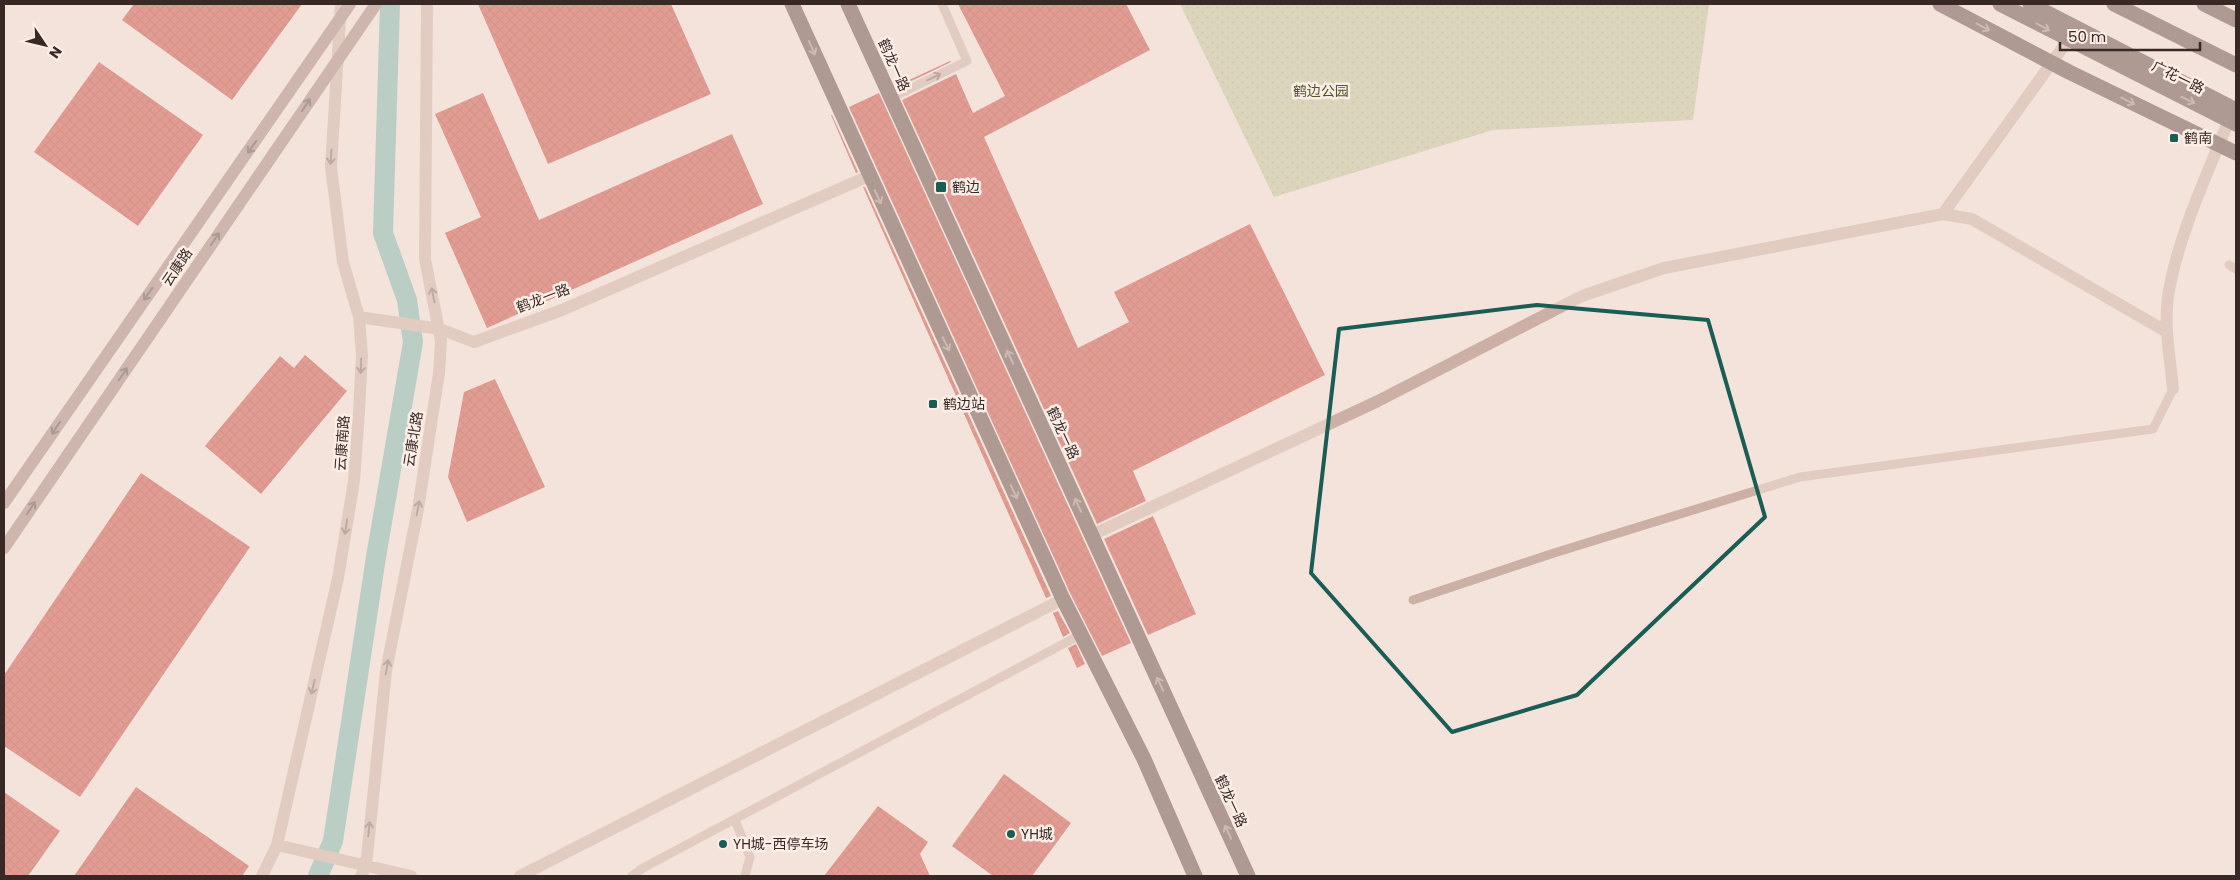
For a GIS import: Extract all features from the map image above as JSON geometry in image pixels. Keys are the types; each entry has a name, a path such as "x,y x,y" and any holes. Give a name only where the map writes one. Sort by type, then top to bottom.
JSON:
{"highway":[{"path":"792,4 1063,599 1144,759 1195,876"},
{"name":"鹤龙一路","path":"848,4 1248,876"},
{"path":"1940,4 2069,72 2236,153"},
{"name":"广花一路","path":"2000,4 2068,40 2234,118"},
{"path":"2030,4 2234,118"},
{"path":"2114,4 2236,65"},
{"path":"2133,4 2236,54"},
{"path":"2204,4 2236,20"}],"street":[{"name":"云康南路","path":"262,876 277,845 338,578 354,481 362,355 358,317 343,262 331,166 341,4"},
{"name":"云康路","path":"4,503 350,4"},
{"name":"云康路","path":"4,548 376,4"},
{"name":"云康北路","path":"363,871 386,671 418,509 438,372 440,329 425,259 427,4"},
{"path":"1942,214 2068,40"},
{"path":"2173,390 2167,332 2169,291 2184,232 2234,118"},
{"name":"鹤龙一路","path":"358,317 440,329 474,342 562,310 869,176"},
{"path":"1092,535 1378,401 1582,296 1664,268 1942,214 1972,219 2167,332"},
{"path":"520,876 1063,599"},
{"path":"277,845 363,871 411,876"}],"lane":[{"path":"891,98 967,61 942,4"},
{"path":"1413,600 1554,553 1800,477 2154,429 2173,390"},
{"path":"632,876 642,868 1080,635"},
{"path":"735,820 750,857 745,875"}],"highlighted area":[{"path":"1537,305 1708,320 1765,517 1577,695 1452,732 1311,573 1339,329"}],"green space":[{"name":"鹤边公园","path":"1180,4 1709,4 1693,120 1493,130 1274,197"}],"building":[{"path":"134,4 302,4 232,100 122,20"},
{"path":"478,4 671,4 711,94 548,164"},
{"path":"958,4 1126,4 1150,50 984,137 1078,348 1129,322 1114,292 1250,224 1325,375 1133,471 1146,501 1097,524 902,100 956,74 973,113 1005,96"},
{"path":"950,61 897,88 896,86"},
{"path":"99,62 203,135 138,226 34,152"},
{"path":"483,93 539,220 732,134 763,204 487,328 445,233 481,217 435,114"},
{"path":"879,93 1131,643 1102,656 1071,595 849,107"},
{"path":"831,115 858,172 856,173"},
{"path":"863,187 865,187 1051,596 1046,598"},
{"path":"305,355 347,391 261,494 205,446 280,356 294,368"},
{"path":"495,379 545,487 467,522 448,477 464,392"},
{"path":"141,473 250,547 80,797 4,746 4,675"},
{"path":"1153,516 1196,614 1148,635 1104,539"},
{"path":"1058,611 1070,633 1063,637 1053,613"},
{"path":"1076,644 1085,664 1077,668 1068,648"},
{"name":"YH城","path":"1004,774 1071,823 1032,876 993,876 952,846"},
{"path":"136,787 249,866 242,876 74,876"},
{"path":"4,792 60,831 28,876 4,876"},
{"path":"878,806 928,842 920,854 930,876 824,876"}],"waterway":[{"path":"318,876 333,841 376,557 413,342 407,300 383,233 390,4"}],"place":[{"name":"鹤南","path":"2174,138"},
{"name":"鹤边","path":"941,187"},
{"name":"鹤边站","path":"933,404"},
{"name":"YH城","path":"1011,834"},
{"name":"YH城-西停车场","path":"723,844"}]}
